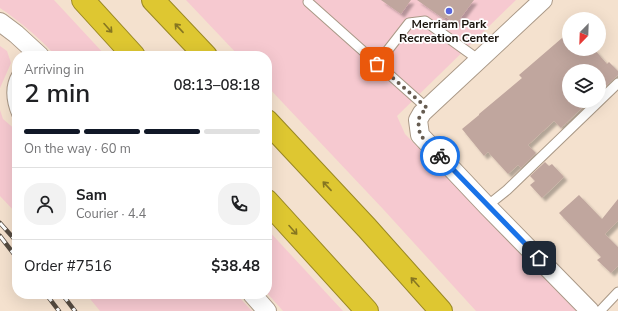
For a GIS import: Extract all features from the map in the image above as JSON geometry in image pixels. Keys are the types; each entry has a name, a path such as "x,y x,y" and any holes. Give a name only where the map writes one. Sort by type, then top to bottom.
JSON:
{"highway":[{"path":"83,0 129,51"},
{"path":"153,0 201,51"},
{"path":"272,126 367,228 441,311"},
{"path":"272,206 367,311"}],"street":[{"path":"543,0 423,114 420,135 590,311"},
{"path":"0,22 16,34 32,51"},
{"path":"256,299 267,311"}],"lane":[{"path":"308,2 377,64 423,114"},
{"path":"377,64 409,23 425,21 479,60"},
{"path":"487,206 507,190 618,83"},
{"path":"600,311 618,292"}],"shaded area":[{"path":"0,0 54,0 101,51 51,51 30,30 0,8"},
{"path":"186,0 516,0 397,116 405,134 578,311 476,311 383,209 272,91 272,51 234,51"},
{"path":"0,46 7,51 11,63 0,88"},
{"path":"0,110 3,119 12,127 12,209 0,196"},
{"path":"272,234 343,311 283,311 272,299"},
{"path":"90,299 241,299 252,311 100,311"}],"building":[{"path":"381,0 411,0 401,14"},
{"name":"Merriam Park Recreation Center","path":"417,0 474,0 456,24 446,17 444,19"},
{"path":"562,38 562,56 600,56 607,64 609,62 618,71 618,75 606,86 606,64 562,64 562,108 582,108 561,128 554,121 528,145 536,153 521,168 518,165 508,174 488,152 484,156 462,129 522,78 519,75"},
{"path":"545,162 549,166 552,164 564,177 542,198 530,185 535,181 530,176"},
{"path":"579,195 602,219 618,199 618,221 605,234 618,247 618,266 611,273 597,260 601,257 559,213"}],"railway":[{"path":"0,223 12,236"},
{"path":"0,236 12,252"},
{"path":"50,299 59,311"},
{"path":"66,299 75,311"}],"way so far":[{"path":"377,64 427,108 418,120 420,135 440,156"}],"place":[{"name":"Merriam Park Recreation Center","path":"449,11"}],"route":[{"path":"440,156 539,258"}]}
